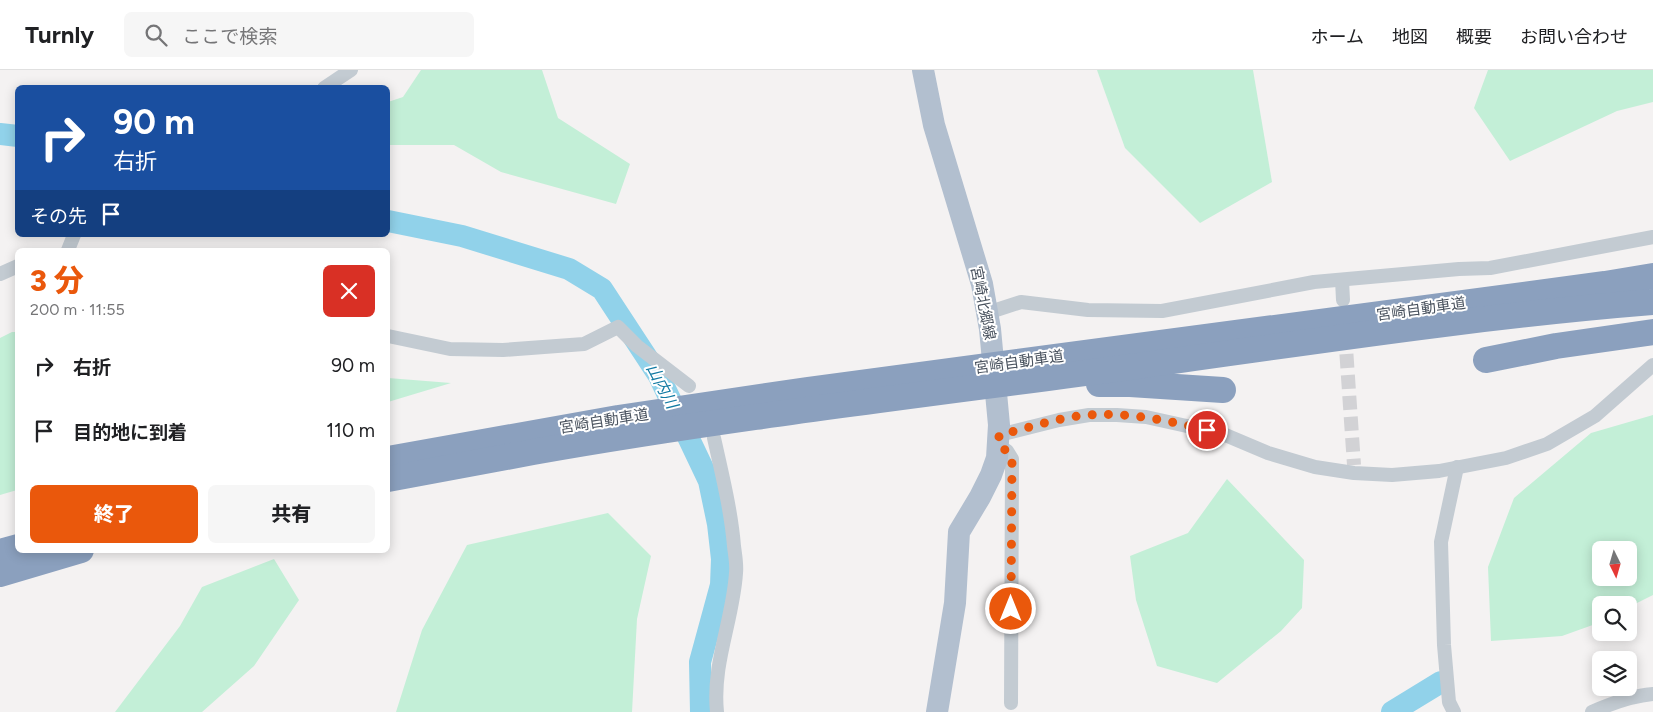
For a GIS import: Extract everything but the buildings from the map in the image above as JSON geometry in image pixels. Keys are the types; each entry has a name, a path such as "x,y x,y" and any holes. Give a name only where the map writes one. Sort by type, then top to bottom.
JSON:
{"highway":[{"name":"宮崎自動車道","path":"390,460 618,418 807,390 1595,286 1653,276"},
{"name":"宮崎自動車道","path":"390,479 611,440 880,400 1411,329 1579,308 1653,302"},
{"path":"1486,360 1556,346 1653,332"},
{"path":"880,400 923,402 1088,384 1130,384 1223,390"},
{"path":"0,552 15,548"},
{"path":"0,574 71,553"}],"main road":[{"name":"宮崎北郷線","path":"923,70 934,125 982,284 988,321 999,435 997,458 992,475 958,532 955,603 937,712"}],"street":[{"path":"328,85 351,70"},
{"path":"988,321 1021,302 1088,310 1162,311 1314,282 1490,268 1653,237"},
{"path":"0,274 15,267"},
{"path":"1342,280 1343,300"},
{"path":"390,336 450,349 503,350 584,344 618,327 637,346 689,386"},
{"path":"1011,703 1012,459 999,435 1088,415 1117,415 1146,418 1223,434 1268,453 1315,467 1354,469 1392,475 1440,471 1506,458 1547,444 1595,416 1653,365"},
{"path":"714,438 732,516 736,571 733,601 716,681 717,712"},
{"path":"1454,712 1449,702 1444,646 1441,542 1457,467"},
{"path":"1592,712 1637,695 1653,694"}],"green space":[{"path":"421,70 542,70 558,118 630,164 616,204 501,172 454,145 390,145 390,101 403,97"},
{"path":"1097,70 1253,70 1272,182 1200,223 1125,148"},
{"path":"1488,70 1653,70 1653,102 1617,111 1510,161 1474,108"},
{"path":"15,332 15,491 0,495 0,338"},
{"path":"390,378 451,383 390,401"},
{"path":"1653,415 1653,595 1637,603 1637,596 1592,596 1592,625 1562,636 1491,641 1488,567 1514,498 1591,433"},
{"path":"1227,479 1304,560 1302,608 1281,631 1217,683 1157,666 1136,600 1130,556 1188,533"},
{"path":"608,513 651,556 637,619 632,712 396,712 422,630 467,545"},
{"path":"274,559 299,600 254,666 202,712 115,712 180,626 202,587"}],"waterway":[{"name":"山内川","path":"0,134 15,136"},
{"name":"山内川","path":"390,221 462,236 569,269 602,289 659,376 709,481 718,524 722,559 721,585 700,662 701,712"},
{"name":"山内川","path":"1392,712 1441,682"}],"tunnel":[{"path":"1345,333 1354,465"}],"route":[{"path":"1011,609 1012,459 1007,451 999,446 999,435 1088,415 1146,418 1207,430"}]}
